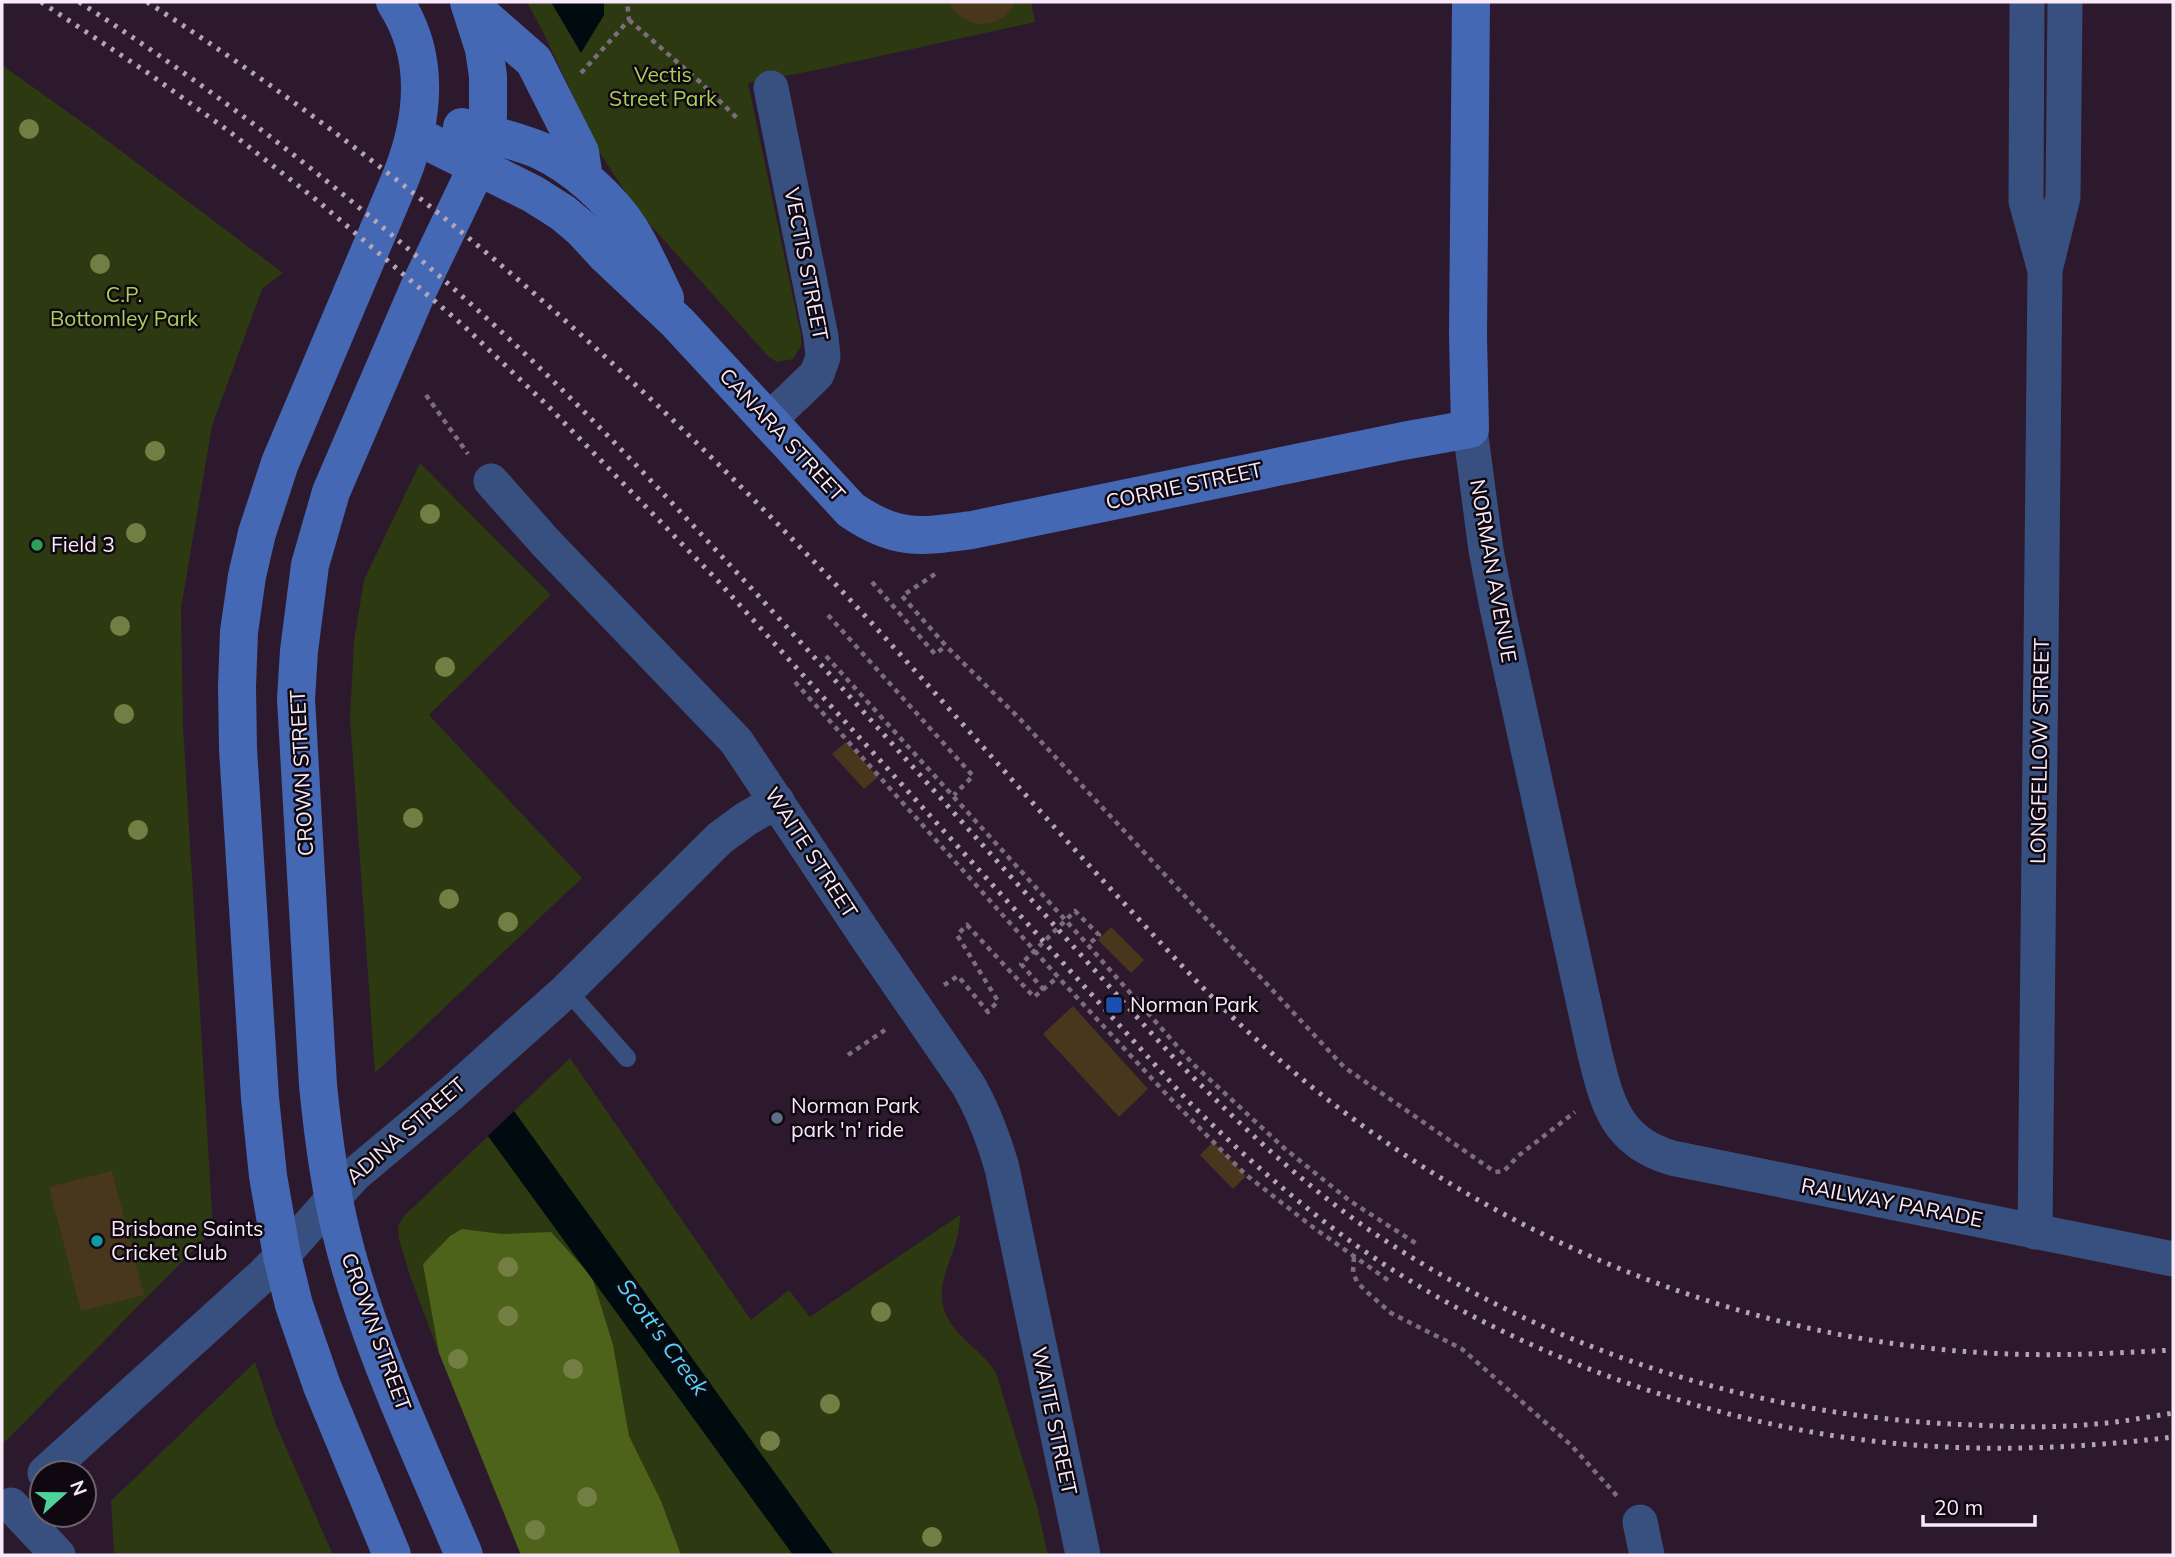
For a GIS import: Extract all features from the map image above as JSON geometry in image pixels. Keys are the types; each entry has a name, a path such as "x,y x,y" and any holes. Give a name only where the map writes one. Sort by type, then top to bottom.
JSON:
{"main road":[{"path":"391,1555 314,1364 293,1305 282,1256 268,1176 260,1098 238,749 239,632 247,576 257,533 272,487 401,177 417,125 421,75 417,51 409,26 395,2"},
{"name":"NORMAN AVENUE","path":"1470,429 1468,335 1471,2"},
{"path":"470,3 534,61 580,152 584,179"},
{"name":"CROWN STREET","path":"464,1555 364,1311 340,1231 324,1144 318,1085 296,699 310,565 331,492 482,149 488,76 484,49 470,3"},
{"name":"CANARA STREET","path":"417,125 482,149 540,150 584,179 631,230 678,323"},
{"name":"CANARA STREET","path":"482,149 563,213 678,323 851,510 896,534"},
{"name":"CORRIE STREET","path":"896,534 929,536 972,530 1470,429"}],"street":[{"name":"LONGFELLOW STREET","path":"2027,2 2026,201 2045,270"},
{"name":"LONGFELLOW STREET","path":"2035,1232 2045,270 2063,197 2064,2"},
{"name":"VECTIS STREET","path":"768,421 817,374 823,357 773,100"},
{"name":"NORMAN AVENUE","path":"1470,429 1486,550 1503,634 1596,1060 1605,1091 1621,1126"},
{"name":"WAITE STREET","path":"491,481 546,543 736,741 981,1107 1002,1168 1011,1289 1083,1555"},
{"name":"ADINA STREET","path":"61,1459 282,1256 354,1175 452,1093 567,990 720,838 746,819 777,802"},
{"name":"RAILWAY PARADE","path":"1621,1126 1639,1144 1672,1158 2173,1258"},
{"name":"ADINA STREET","path":"6,1509 28,1489"},
{"path":"6,1509 58,1555"},
{"path":"1640,1522 1647,1555"}],"lane":[{"path":"567,990 627,1058"}],"path":[{"path":"627,2 629,20 737,118 773,100"},
{"path":"574,81 629,20"},
{"path":"426,395 479,470 491,481"},
{"path":"936,574 902,596 946,646 1019,718 1344,1067 1494,1172 1504,1171 1518,1156 1578,1110"},
{"path":"872,582 935,654 946,646"},
{"path":"828,615 973,776 954,795"},
{"path":"826,656 954,795 1193,1064 1284,1148 1350,1201 1416,1244"},
{"path":"795,682 1058,977 1168,1096 1245,1174 1392,1283"},
{"path":"1044,990 1021,964 1075,911 1098,935 1088,945"},
{"path":"943,986 958,976 988,1012 998,1001 957,934 967,925 1034,997 1058,977"},
{"path":"848,1055 892,1026"},
{"path":"1354,1256 1353,1272 1357,1282 1368,1293 1391,1313 1462,1349 1571,1445 1640,1522"}],"green space":[{"name":"Vectis Street Park","path":"527,2 1031,2 1035,22 748,83 801,335 801,346 793,359 777,362 769,357 637,210 600,153"},
{"name":"C.P. Bottomley Park","path":"2,65 283,273 262,289 212,426 181,608 183,726 213,1230 2,1445"},
{"path":"420,463 551,595 429,715 582,878 375,1073 350,718 354,641 364,580"},
{"path":"570,1058 751,1320 789,1290 810,1317 961,1214 957,1239 942,1286 943,1307 955,1329 996,1373 1037,1506 1048,1555 521,1555 410,1276 398,1227 403,1217"},
{"path":"462,1229 502,1234 551,1232 592,1277 613,1345 629,1436 661,1501 681,1555 521,1555 439,1353 423,1264 450,1236"},
{"path":"255,1362 276,1425 333,1555 117,1555 114,1552 111,1501"}],"water":[{"path":"551,2 604,2 604,15 581,53"},
{"name":"Scott's Creek","path":"514,1111 834,1555 793,1555 488,1136"}],"building":[{"path":"949,2 1015,2 1005,16 995,22 983,24 972,23 961,17"},
{"path":"846,742 878,777 864,789 832,754"},
{"path":"1111,927 1144,960 1131,973 1098,940"},
{"name":"Norman Park","path":"1073,1006 1148,1089 1119,1117 1043,1034"},
{"path":"1213,1142 1246,1176 1233,1189 1200,1155"},
{"name":"Brisbane Saints Cricket Club","path":"112,1171 144,1295 81,1311 49,1187"}],"railway":[{"path":"41,2 148,73 230,132 319,202 465,327 549,407 718,581 1186,1099 1263,1172 1346,1238 1406,1278 1471,1315 1539,1348 1610,1377 1757,1421 1830,1435 1902,1444 1970,1448 2071,1446 2173,1437"},
{"path":"79,2 233,108 331,185 426,265 546,374 617,445 753,590 1174,1058 1266,1147 1365,1227 1434,1271 1505,1309 1580,1342 1656,1370 1734,1392 1893,1420 1974,1425 2081,1425 2173,1413"},
{"path":"147,2 235,61 406,187 568,323 723,468 797,544 1212,997 1324,1097 1410,1159 1502,1213 1597,1259 1697,1297 1799,1326 1903,1345 2009,1354 2173,1350"}],"place":[{"name":"Field 3","path":"37,545"},
{"name":"Norman Park","path":"1114,1005"},
{"name":"Norman Park park 'n' ride","path":"777,1118"},
{"name":"Brisbane Saints Cricket Club","path":"97,1241"}]}
